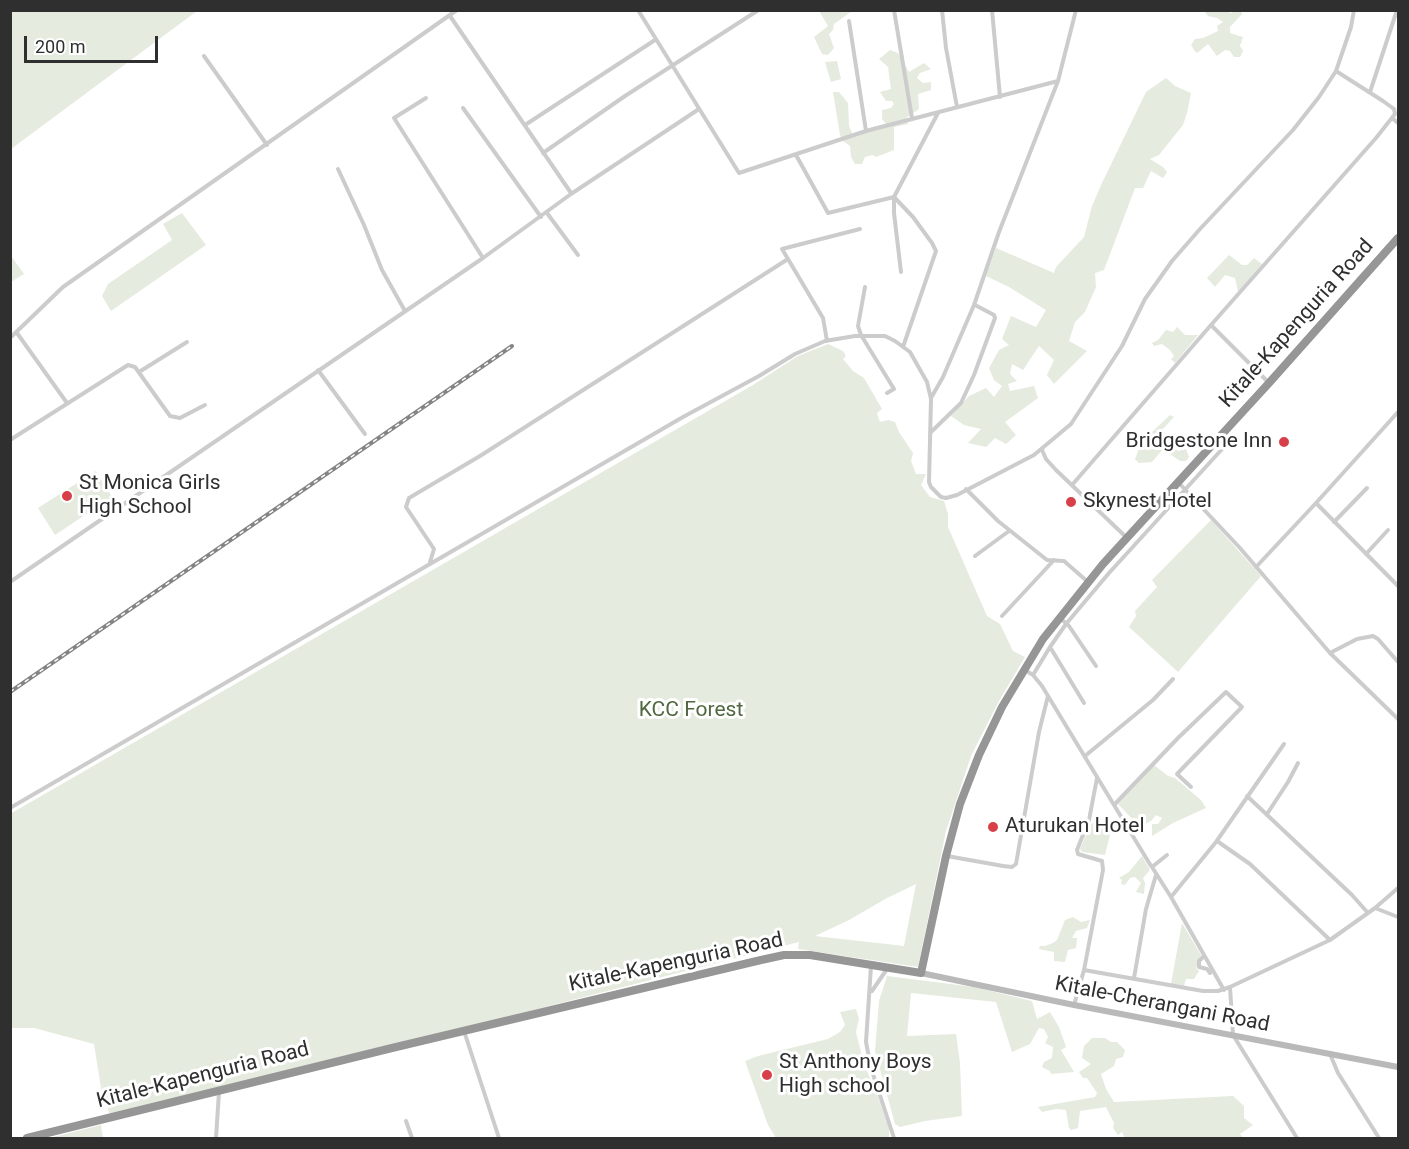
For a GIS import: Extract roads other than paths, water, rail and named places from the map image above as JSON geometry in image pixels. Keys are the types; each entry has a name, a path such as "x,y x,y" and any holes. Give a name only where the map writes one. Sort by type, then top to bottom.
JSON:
{"highway":[{"name":"Kitale-Kapenguria Road","path":"27,1138 784,955 818,956 921,973 946,856 960,804 1002,707 1043,639 1063,621 1089,582 1127,538 1398,238"}],"main road":[{"name":"Kitale-Cherangani Road","path":"921,973 1074,1005 1398,1067"}],"street":[{"path":"10,338 63,287 457,10"},
{"path":"638,10 739,173 866,130 1058,81"},
{"path":"894,10 912,118"},
{"path":"942,10 947,59 957,108"},
{"path":"992,10 1000,97"},
{"path":"931,399 975,305 999,232 1058,81 1076,10"},
{"path":"10,808 430,563 795,354 827,340 861,335 885,336 910,352 921,370 931,399 929,468 931,487 941,497 946,498 1010,469 1042,450 1071,424 1122,346 1145,299 1172,261 1293,130 1319,97 1336,71 1351,27 1354,10"},
{"path":"1370,92 1397,10"},
{"path":"543,153 625,96 757,11"},
{"path":"450,16 571,194"},
{"path":"849,21 866,130"},
{"path":"525,125 655,40"},
{"path":"204,56 267,145"},
{"path":"1072,485 1395,114 1394,109 1336,71"},
{"path":"426,98 394,118 483,258"},
{"path":"463,108 541,217"},
{"path":"10,582 483,258 571,194 699,109"},
{"path":"901,272 894,197 938,112"},
{"path":"1392,118 1398,123"},
{"path":"796,155 828,213 894,197"},
{"path":"338,169 382,270 405,311"},
{"path":"894,197 913,217 936,251 903,347"},
{"path":"547,213 579,255"},
{"path":"827,340 823,318 782,249 860,229"},
{"path":"430,563 434,549 406,507 409,498 480,456 788,259"},
{"path":"865,287 858,326 861,335 894,389 887,393"},
{"path":"929,434 961,403 995,318 994,315 975,305"},
{"path":"1211,324 1269,383"},
{"path":"16,333 67,403"},
{"path":"139,372 187,342"},
{"path":"10,440 128,365 135,367 170,416 180,418 205,405"},
{"path":"318,370 364,434"},
{"path":"1256,567 1398,412"},
{"path":"1033,675 1063,621 1234,436"},
{"path":"1042,450 1046,459 1127,538"},
{"path":"1178,481 1330,653 1398,719"},
{"path":"1334,522 1367,488"},
{"path":"966,489 1009,531 1047,560 1068,563 1089,582"},
{"path":"1316,503 1398,586"},
{"path":"1366,554 1388,530"},
{"path":"975,556 1009,531"},
{"path":"1002,616 1055,560"},
{"path":"1063,621 1096,666"},
{"path":"1330,653 1357,639 1373,636 1398,662"},
{"path":"1050,648 1084,703"},
{"path":"1025,669 1033,675 1048,695 1171,897 1224,990"},
{"path":"1085,756 1153,699 1173,679"},
{"path":"1114,806 1178,738 1226,692 1242,706 1177,774 1191,787"},
{"path":"946,856 1003,866 1012,867 1016,864 1039,732 1048,695"},
{"path":"1171,897 1216,841 1284,744"},
{"path":"1267,814 1298,763"},
{"path":"1074,1005 1084,970 1104,865 1101,860 1078,854 1077,850 1089,820 1097,778"},
{"path":"1247,796 1368,913"},
{"path":"1216,841 1250,864 1330,940"},
{"path":"1152,867 1167,855"},
{"path":"1134,978 1146,909 1156,875"},
{"path":"1084,970 1203,991 1224,990 1330,940 1375,908 1398,888"},
{"path":"1375,908 1398,917"},
{"path":"1204,956 1199,961 1199,967 1207,969 1210,973"},
{"path":"871,966 866,1042 894,1138"},
{"path":"870,994 887,969"},
{"path":"1230,987 1233,1035 1297,1138"},
{"path":"464,1031 499,1138"},
{"path":"1329,1054 1338,1073 1379,1138"},
{"path":"216,1138 219,1091"},
{"path":"406,1121 412,1138"}],"railway":[{"path":"10,692 512,346"}],"place":[{"name":"Bridgestone Inn","path":"1284,442"},
{"name":"St Monica Girls High School","path":"67,496"},
{"name":"Skynest Hotel","path":"1071,502"},
{"name":"Aturukan Hotel","path":"993,827"},
{"name":"St Anthony Boys High school","path":"767,1075"}],"park label":[{"name":"KCC Forest","path":"691,711"}]}
